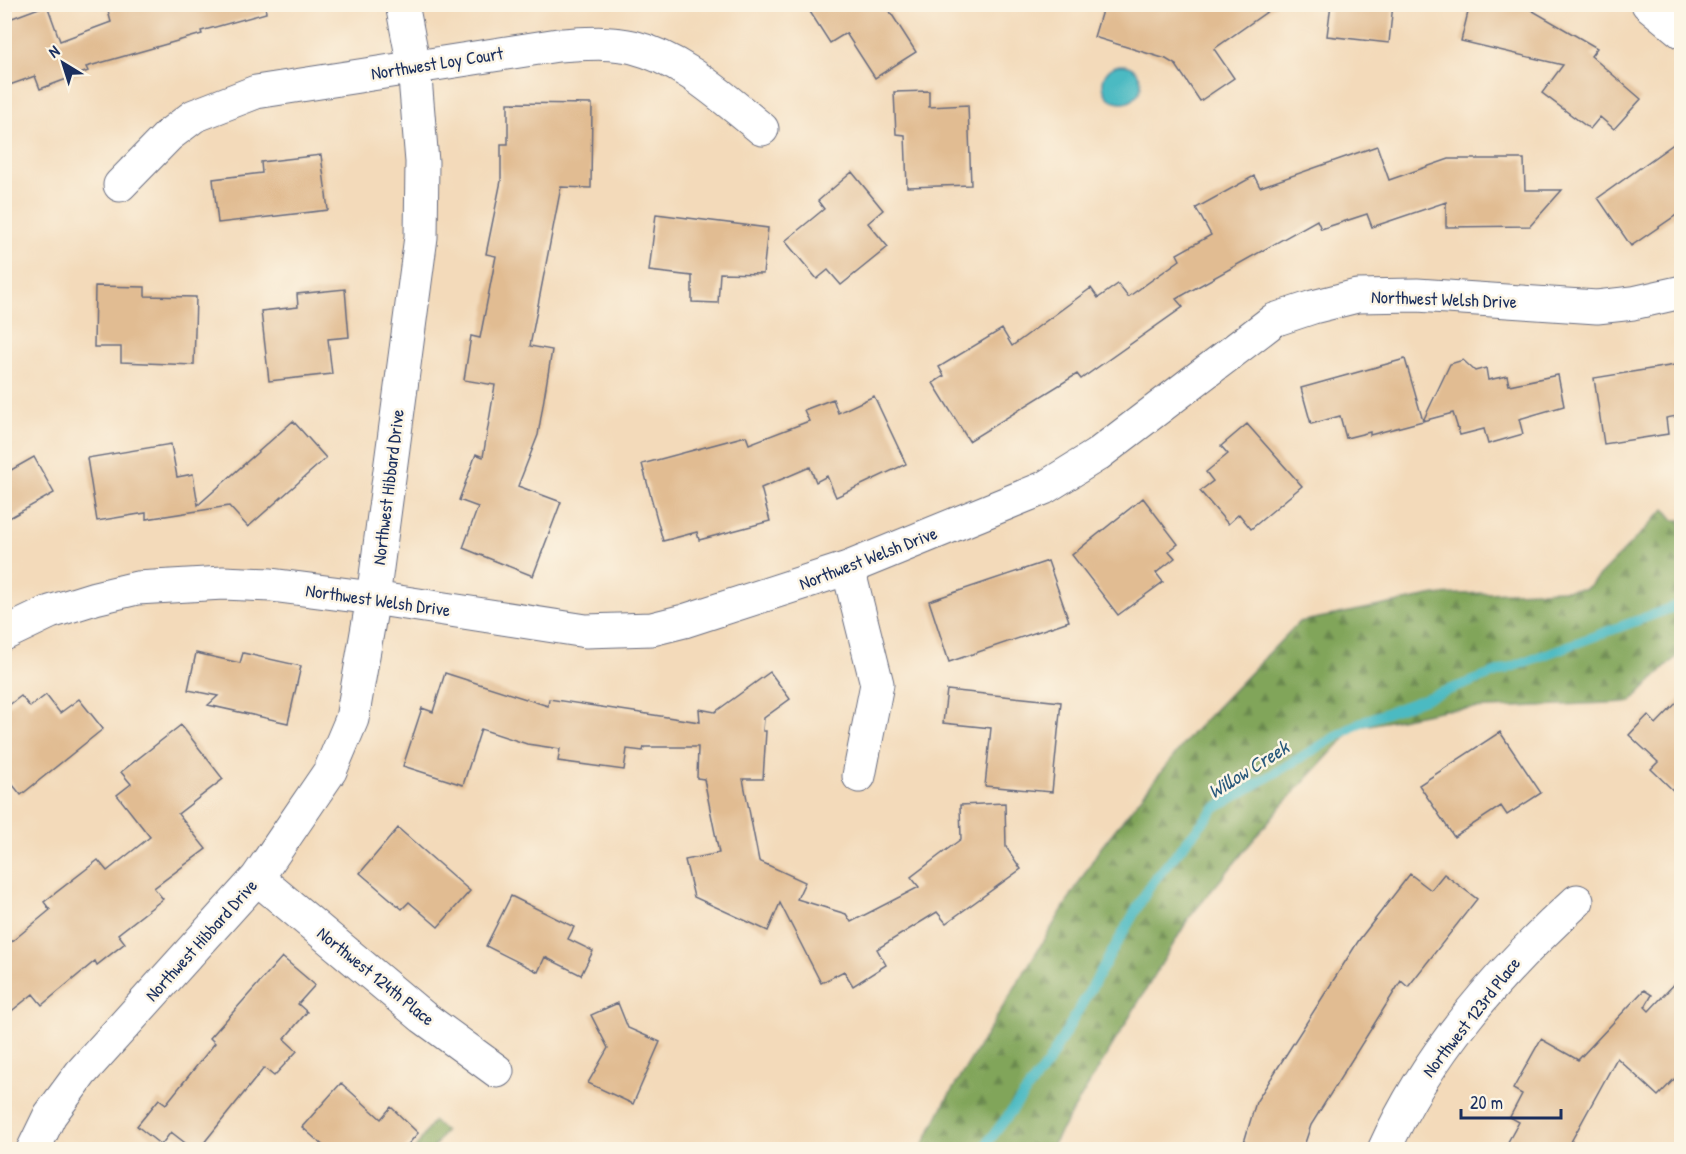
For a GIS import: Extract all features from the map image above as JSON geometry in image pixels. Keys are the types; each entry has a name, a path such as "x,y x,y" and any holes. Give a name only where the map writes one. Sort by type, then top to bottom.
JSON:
{"street":[{"name":"Northwest Hibbard Drive","path":"33,1149 50,1115 81,1074 257,878 330,771 352,719 373,598 421,237 422,162 414,66 402,4"},
{"path":"1648,4 1682,32"},
{"name":"Northwest Loy Court","path":"120,185 169,135 194,116 256,92 558,45 592,44 631,47 665,58 696,76 762,129"},
{"name":"Northwest Welsh Drive","path":"4,634 51,612 95,598 148,587 247,584 373,598 586,631 616,632 652,629 684,621 848,568 1044,488 1097,455 1274,320 1313,307 1357,296 1417,295 1597,307 1633,303 1682,292"},
{"path":"848,568 877,684 859,776"},
{"name":"Northwest 124th Place","path":"257,878 423,1017 497,1071"},
{"name":"Northwest 123rd Place","path":"1384,1149 1427,1069 1484,994 1525,948 1577,901"}],"green space":[{"path":"1665,509 1674,520 1681,520 1681,652 1630,702 1445,710 1354,728 1278,810 1189,918 1050,1149 921,1149 946,1100 1099,850 1193,732 1299,622 1435,595 1586,589"},
{"path":"433,1121 445,1131 433,1149 415,1149"}],"water":[{"path":"1122,65 1136,70 1141,84 1136,98 1122,103 1108,98 1103,84 1108,70"}],"building":[{"path":"131,4 265,4 266,13 86,67 88,71 40,89 35,76 4,87 4,21 47,5 60,41 111,22 108,11"},
{"path":"805,4 890,4 887,7 916,52 875,78 846,33 830,43"},
{"path":"1104,4 1278,4 1214,49 1234,78 1200,101 1176,65 1166,59 1094,37"},
{"path":"1331,4 1393,4 1389,43 1327,36"},
{"path":"1470,4 1521,4 1597,48 1591,56 1641,99 1614,129 1600,117 1590,129 1542,93 1563,65 1461,41"},
{"path":"929,91 929,107 968,105 971,185 907,187 905,135 896,134 894,92"},
{"path":"508,103 592,104 591,188 561,187 530,346 552,350 538,435 518,486 561,502 533,576 463,548 478,507 459,500 476,454 483,457 495,385 464,380 471,336 480,338 496,256 486,254 501,181 501,144 508,144"},
{"path":"1682,138 1682,211 1631,246 1598,198"},
{"path":"1377,146 1389,180 1449,159 1524,159 1525,190 1562,190 1530,226 1446,227 1446,202 1372,227 1367,214 1321,229 1317,220 1176,299 1183,307 1081,379 1077,374 969,441 933,383 944,376 939,367 1002,329 1012,346 1091,288 1098,298 1118,284 1128,297 1180,260 1177,254 1211,235 1196,208 1254,176 1260,187"},
{"path":"321,155 328,210 218,223 213,179 262,173 261,162"},
{"path":"852,172 883,210 868,223 888,247 841,285 828,270 817,279 785,241 824,209 818,201"},
{"path":"656,214 768,228 763,274 720,273 718,303 692,302 692,276 649,271"},
{"path":"95,286 145,287 145,296 196,297 194,365 121,362 121,347 94,347"},
{"path":"345,289 349,337 328,339 332,374 269,381 261,311 298,307 297,294"},
{"path":"1405,359 1423,421 1370,435 1370,432 1346,438 1340,416 1311,424 1301,388"},
{"path":"1463,360 1475,371 1486,368 1488,380 1507,376 1509,385 1558,375 1564,406 1519,419 1523,434 1488,444 1484,429 1460,435 1453,413 1423,421 1450,364"},
{"path":"1682,364 1682,415 1666,418 1668,434 1604,444 1594,378"},
{"path":"874,396 906,464 836,497 827,476 816,482 810,467 761,488 770,521 699,540 697,532 663,541 642,464 746,436 749,444 809,421 804,410 833,399 838,413"},
{"path":"293,421 326,458 248,527 229,506 146,519 146,513 97,521 87,458 171,444 177,477 193,474 198,505"},
{"path":"1247,424 1302,486 1251,529 1239,514 1228,524 1200,491 1213,481 1206,472 1228,454 1221,446"},
{"path":"34,457 54,493 4,521 4,474"},
{"path":"1143,498 1178,544 1169,551 1175,558 1156,573 1163,582 1118,615 1072,555"},
{"path":"1048,561 1069,621 949,662 929,601"},
{"path":"196,653 240,663 243,653 301,666 288,723 208,705 218,696 188,690"},
{"path":"770,672 790,699 764,718 763,731 766,731 763,779 743,779 759,861 805,882 797,899 846,914 851,922 919,887 911,877 961,839 960,805 1005,803 1006,847 1021,869 946,923 937,912 877,949 886,965 853,986 844,971 821,983 780,903 768,931 694,897 685,860 719,853 704,779 697,778 698,747 644,747 643,751 627,749 624,770 558,761 560,749 527,744 481,729 463,785 403,766 422,708 433,712 445,673 548,706 549,699 700,722 699,709 715,712"},
{"path":"947,690 1061,702 1052,792 985,786 991,728 943,723"},
{"path":"46,695 60,713 79,699 103,729 21,795 4,774 4,709 21,696 30,707"},
{"path":"1682,697 1682,799 1651,769 1658,762 1629,735 1648,715 1656,724"},
{"path":"181,725 223,779 178,814 206,849 154,888 163,899 118,934 125,943 97,965 95,961 42,1005 33,994 4,1017 4,948 50,910 44,902 98,860 107,871 150,837 117,795 131,784 121,772"},
{"path":"1500,732 1541,793 1507,815 1501,806 1454,837 1419,785"},
{"path":"398,828 470,891 438,927 409,902 402,909 360,873"},
{"path":"1410,874 1431,890 1444,874 1477,899 1408,987 1401,981 1311,1125 1303,1149 1242,1149 1256,1102 1359,940"},
{"path":"511,896 574,927 568,939 593,951 581,975 545,957 538,972 486,946"},
{"path":"282,957 315,985 298,1004 307,1012 284,1039 297,1051 274,1076 264,1068 199,1149 193,1149 171,1132 161,1145 137,1126 159,1099 166,1104 215,1043 210,1038"},
{"path":"1682,976 1682,1071 1658,1096 1617,1058 1567,1149 1504,1149 1519,1122 1510,1117 1522,1094 1513,1089 1541,1039 1578,1060 1644,990 1652,995 1645,1007 1649,1011"},
{"path":"618,1003 628,1028 660,1042 633,1104 588,1083 608,1048 591,1015"},
{"path":"341,1083 381,1119 391,1107 418,1133 404,1149 327,1149 302,1127"}],"waterway":[{"name":"Willow Creek","path":"982,1150 1048,1063 1151,884 1214,809 1359,723 1682,604"}]}
